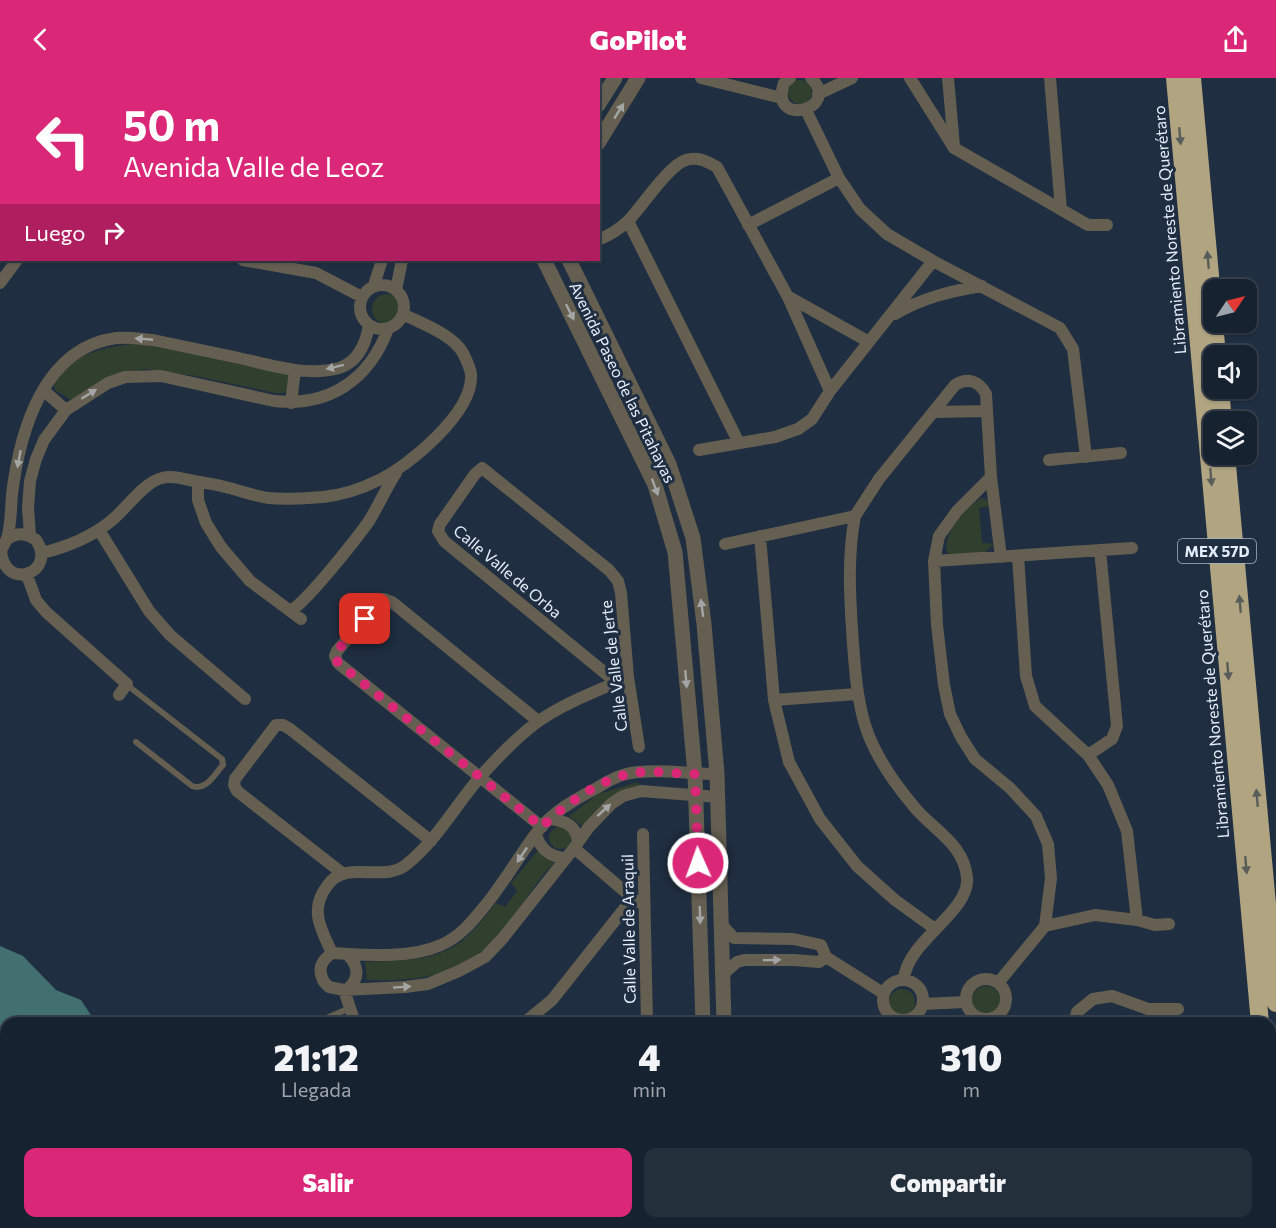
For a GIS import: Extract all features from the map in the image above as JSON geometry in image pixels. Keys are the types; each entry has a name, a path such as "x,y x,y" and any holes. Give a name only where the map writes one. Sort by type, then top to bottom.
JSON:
{"highway":[{"name":"Libramiento Noreste de Querétaro","path":"1174,78 1259,1017"},
{"path":"1191,78 1210,279"},
{"name":"MEX 57D","path":"1227,465 1276,1003"}],"street":[{"path":"600,102 615,78"},
{"path":"600,140 638,78"},
{"path":"701,78 732,81 782,98"},
{"path":"786,78 781,90 782,98 791,109 798,111 812,106 818,94 818,87 811,78"},
{"path":"818,94 852,78"},
{"path":"910,78 954,148 1088,225 1107,225"},
{"path":"948,78 954,148"},
{"path":"1050,78 1061,210"},
{"path":"806,110 839,178 860,209 887,234 1060,328 1073,349 1086,457"},
{"path":"600,239 618,230 628,221 670,171 686,160 703,159 717,167 788,297 830,391"},
{"path":"748,225 839,178"},
{"path":"628,221 739,443"},
{"path":"0,283 16,261"},
{"path":"249,261 316,273 362,297"},
{"path":"374,285 390,286 396,290 403,301 403,314 399,321 388,328 379,329 369,325 361,314 360,305 362,297 374,285 382,261"},
{"path":"396,290 402,261"},
{"name":"Avenida Paseo de las Pitahayas","path":"545,261 655,484 675,552 695,774 703,1017"},
{"name":"Avenida Paseo de las Pitahayas","path":"570,261 669,464 693,538 704,624 717,774 724,1017"},
{"path":"699,450 775,437 798,429 812,420 830,391 933,261"},
{"path":"888,317 912,304 951,291 982,286"},
{"path":"788,297 868,342"},
{"path":"42,553 81,541 99,530 153,481 163,477 175,477 222,486 267,498 289,499 326,496 364,487 401,466 423,449 460,409 469,391 471,374 462,352 452,340 403,314"},
{"path":"7,539 22,533 30,536 40,546 42,553 37,567 24,575 12,573 1,561 1,552 7,539 23,438 30,417 52,375 75,353 94,344 117,338 153,340 295,370 331,369 350,362 360,351 367,338 369,325"},
{"path":"30,536 28,508 30,481 44,440 66,410 108,383 132,377 161,376 265,399 291,403 312,400 335,392 348,384 373,361 382,346 388,328"},
{"path":"291,403 295,370"},
{"path":"610,390 629,379"},
{"path":"904,980 904,971 915,952 963,899 968,879 962,855 912,805 878,757 865,726 857,694 850,601 850,542 855,516 879,479 955,385 962,381 970,380 981,385 986,394 991,477 1001,557"},
{"path":"43,390 66,410"},
{"path":"934,412 986,411"},
{"path":"1049,460 1121,453"},
{"path":"290,611 310,593 368,523 387,486 401,466"},
{"name":"Calle Valle de Orba","path":"616,682 444,541 438,531 440,524 475,474 482,468 609,570 618,581"},
{"path":"991,477 957,511 939,536 933,561 937,625 950,714 975,759 1010,788 1036,816 1048,844 1051,878 1045,926 998,983"},
{"path":"198,482 198,500 206,523 221,547 250,581 301,619"},
{"path":"725,544 855,516"},
{"path":"99,530 149,611 170,634 245,699"},
{"path":"760,536 774,700 789,762 820,819 857,866 895,900 935,928"},
{"path":"933,561 1132,548"},
{"path":"1088,755 1112,739 1118,726 1100,550"},
{"path":"1018,556 1026,676 1035,706 1088,755 1108,785 1127,831 1137,920"},
{"path":"24,575 36,600 46,612 127,684 119,695"},
{"name":"Calle Valle de Jerte","path":"618,581 628,677 639,747"},
{"path":"538,721 392,602 384,599 378,603 335,656 338,663 542,827 568,822 574,827 576,845 632,899 643,906"},
{"path":"332,953 317,910 320,896 329,882 342,873 396,871 405,866 431,842 480,777 519,737 538,721 578,699 628,677"},
{"path":"774,700 857,694"},
{"path":"342,873 237,791 234,785 235,779 276,725 283,725 290,729 431,842"},
{"path":"717,774 642,772 609,780 582,795 542,827 482,910 462,932 450,941 439,946 404,953 332,953 322,963 321,976 328,987 346,990 428,984 459,971 485,957 503,939 594,820 611,804 623,796 641,791 718,797"},
{"path":"641,791 642,772"},
{"path":"542,827 538,843 550,855 566,858"},
{"name":"Calle Valle de Araquil","path":"643,834 647,1017"},
{"path":"531,1017 552,1000 632,899"},
{"path":"1045,926 1095,915 1137,920 1155,926 1169,924"},
{"path":"722,924 734,938 793,939 821,945 826,957 883,993"},
{"path":"793,939 794,960"},
{"path":"346,990 354,983 357,976 354,960 347,954"},
{"path":"722,975 736,962 744,960 819,962 826,957"},
{"path":"976,1017 972,1015 965,1002 969,987 982,979 998,983 1006,996 1002,1012 996,1017"},
{"path":"892,1017 887,1014 882,1000 883,993 895,981 904,980 912,982 923,996 920,1012 915,1017"},
{"path":"346,990 353,1017"},
{"path":"1076,1017 1077,1012 1093,999 1112,996 1148,1009 1178,1009"},
{"path":"923,1004 965,1002"},
{"path":"1148,1009 1149,1017"}],"lane":[{"path":"127,684 222,759 223,765 204,786 198,788 192,786 136,742"},
{"path":"329,1017 350,1008"}],"shaded area":[{"path":"800,80 809,83 812,92 809,101 800,104 791,101 788,92 791,83"},
{"path":"387,294 398,298 402,309 398,320 387,324 376,320 372,309 376,298"},
{"path":"140,343 287,374 289,379 287,390 284,393 276,393 195,376 146,369 122,372 71,400 55,390 54,386 60,375 79,359 103,349"},
{"path":"982,498 987,500 990,506 979,508 982,543 994,544 984,553 949,554 946,549 947,542 953,527 970,507"},
{"path":"638,782 640,786 584,828 569,816 598,794"},
{"path":"560,827 568,830 571,838 568,846 560,849 552,846 549,838 552,830"},
{"path":"539,849 554,863 498,934 471,959 458,967 429,976 414,979 367,980 365,962 430,956 453,947 464,939 496,903 505,907 517,891 511,883"},
{"path":"0,946 23,956 56,990 81,1000 92,1017 0,1017"},
{"path":"986,986 996,990 1000,1000 996,1010 986,1014 976,1010 972,1000 976,990"},
{"path":"902,989 911,993 915,1002 911,1011 902,1015 893,1011 889,1002 893,993"}],"route":[{"path":"365,619 337,651 335,656 338,663 542,827 563,808 609,780 642,772 695,774 698,863"}]}
